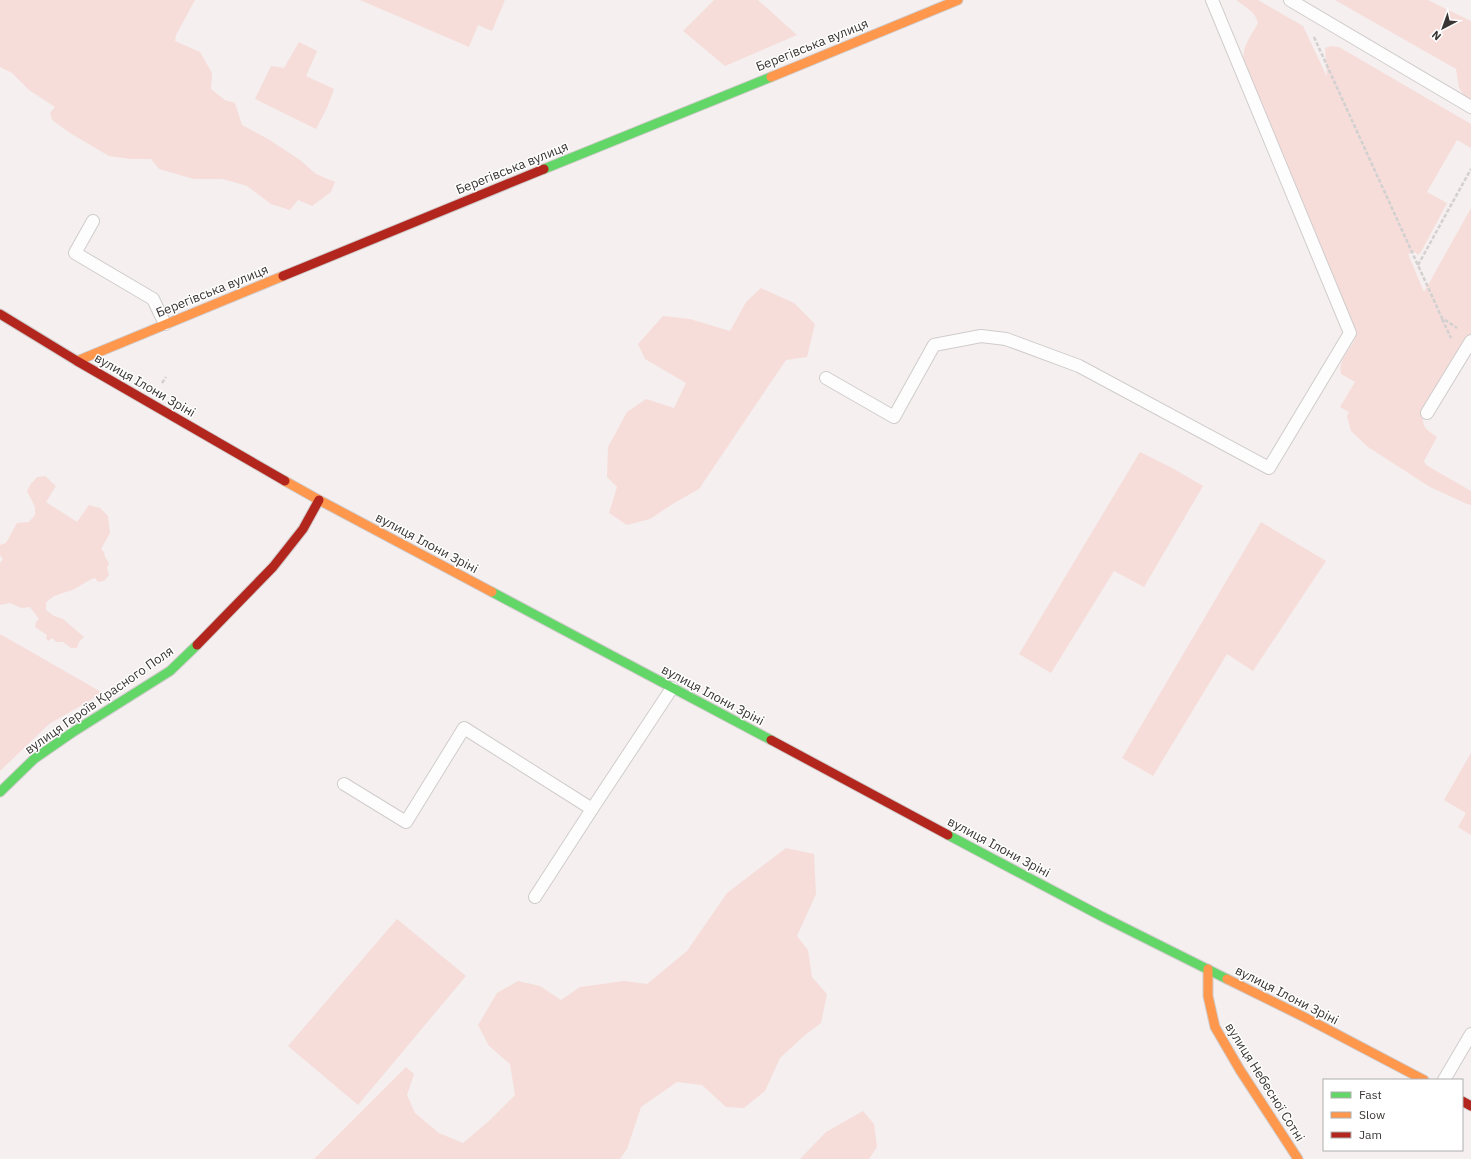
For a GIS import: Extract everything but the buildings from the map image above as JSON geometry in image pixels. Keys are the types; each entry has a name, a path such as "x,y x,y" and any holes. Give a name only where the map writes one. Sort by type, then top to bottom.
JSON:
{"main road":[{"name":"Берегівська вулиця","path":"77,361 958,0"},
{"name":"вулиця Ілони Зріні","path":"0,314 77,361 319,500 1000,863 1208,970 1304,1017 1422,1079"},
{"name":"вулиця Героїв Красного Поля","path":"0,792 34,759 73,732 170,671 273,567 302,529 319,500"},
{"name":"вулиця Небесної Сотні","path":"1208,970 1208,996 1215,1027 1240,1070 1298,1159"}],"lane":[{"path":"826,378 894,417 934,345 981,336 1006,339 1079,366 1269,468 1350,333 1212,0"},
{"path":"1290,0 1471,107"},
{"path":"93,221 75,253 153,299 165,324"},
{"path":"1427,413 1471,340"},
{"path":"535,897 672,688"},
{"path":"344,784 406,822 464,728 592,809"},
{"path":"1445,1079 1471,1034"}],"path":[{"path":"1312,31 1442,318 1459,330"},
{"path":"1418,266 1471,170"}],"shaded area":[{"path":"0,0 195,0 176,35 175,41 200,52 212,73 211,89 225,100 235,103 242,125 268,139 300,160 316,174 335,182 331,192 312,206 298,200 290,210 271,204 247,186 223,179 194,179 159,169 151,159 131,159 109,156 70,133 52,120 50,113 55,107 29,90 12,73 0,67"},
{"path":"360,0 505,0 492,31 478,25 469,47"},
{"path":"714,0 758,0 797,35 725,66 683,31"},
{"path":"1236,0 1258,0 1303,26 1327,77 1325,48 1331,46 1339,47 1471,124 1471,148 1457,140 1427,192 1447,203 1421,252 1418,255 1415,252 1408,254 1424,292 1471,208 1471,341 1423,415 1423,423 1426,428 1437,437 1424,461 1426,465 1471,491 1471,505 1430,487 1368,447 1351,431 1347,416 1349,412 1340,407 1355,382 1341,374 1340,369 1341,363 1357,333 1244,64 1243,58 1245,48 1258,23 1255,15"},
{"path":"1335,0 1428,0 1471,21 1471,106 1459,88 1456,69"},
{"path":"299,42 317,51 306,76 334,89 327,108 316,129 255,99 271,66 284,68"},
{"path":"761,288 794,303 815,324 807,357 786,360 699,489 650,519 627,525 609,513 617,487 607,477 608,447 627,412 646,399 674,408 686,383 645,359 638,344 663,316 690,319 730,331 746,302"},
{"path":"1140,452 1203,486 1144,587 1114,571 1051,673 1019,654"},
{"path":"45,476 56,486 46,502 77,522 89,505 100,508 108,516 110,533 101,549 109,563 107,568 109,575 104,581 98,582 95,578 74,589 53,597 46,603 46,610 54,616 63,619 84,637 79,642 77,648 71,648 63,642 56,642 52,638 48,641 46,638 47,635 35,627 36,622 39,619 30,607 21,608 10,603 0,605 0,563 3,559 0,555 0,545 6,543 17,523 29,522 35,515 35,507 27,491 37,477"},
{"path":"1261,522 1326,561 1253,671 1227,654 1153,776 1122,758"},
{"path":"0,634 103,693 49,724 0,771"},
{"path":"1471,753 1471,835 1458,827 1466,813 1444,800"},
{"path":"786,848 814,854 816,894 797,936 808,950 812,977 827,994 821,1023 805,1035 780,1058 765,1091 744,1108 726,1107 702,1085 677,1082 641,1107 627,1149 620,1159 314,1159 406,1067 414,1074 407,1095 415,1113 439,1133 463,1143 489,1121 515,1095 510,1064 489,1046 478,1025 497,993 518,981 540,986 561,1000 580,987 624,981 647,984 687,951 727,893"},
{"path":"397,919 466,976 358,1105 288,1046"},
{"path":"863,1111 874,1124 877,1147 869,1159 800,1159 826,1132"}],"traffic: fast":[{"path":"544,169 771,77"},
{"path":"492,592 771,740"},
{"path":"0,792 34,759 73,732 170,671 197,645"},
{"path":"948,835 1101,916 1227,979"}],"traffic: slow":[{"path":"771,77 958,0"},
{"path":"77,361 283,276"},
{"path":"285,481 492,592"},
{"path":"1208,969 1208,996 1215,1027 1240,1070 1298,1159"},
{"path":"1227,979 1304,1017 1422,1079"}],"traffic: jam":[{"path":"283,276 544,169"},
{"path":"0,314 77,361 285,481"},
{"path":"197,645 273,567 303,529 319,500"},
{"path":"771,740 948,835"},
{"path":"1463,1102 1471,1106"}]}
